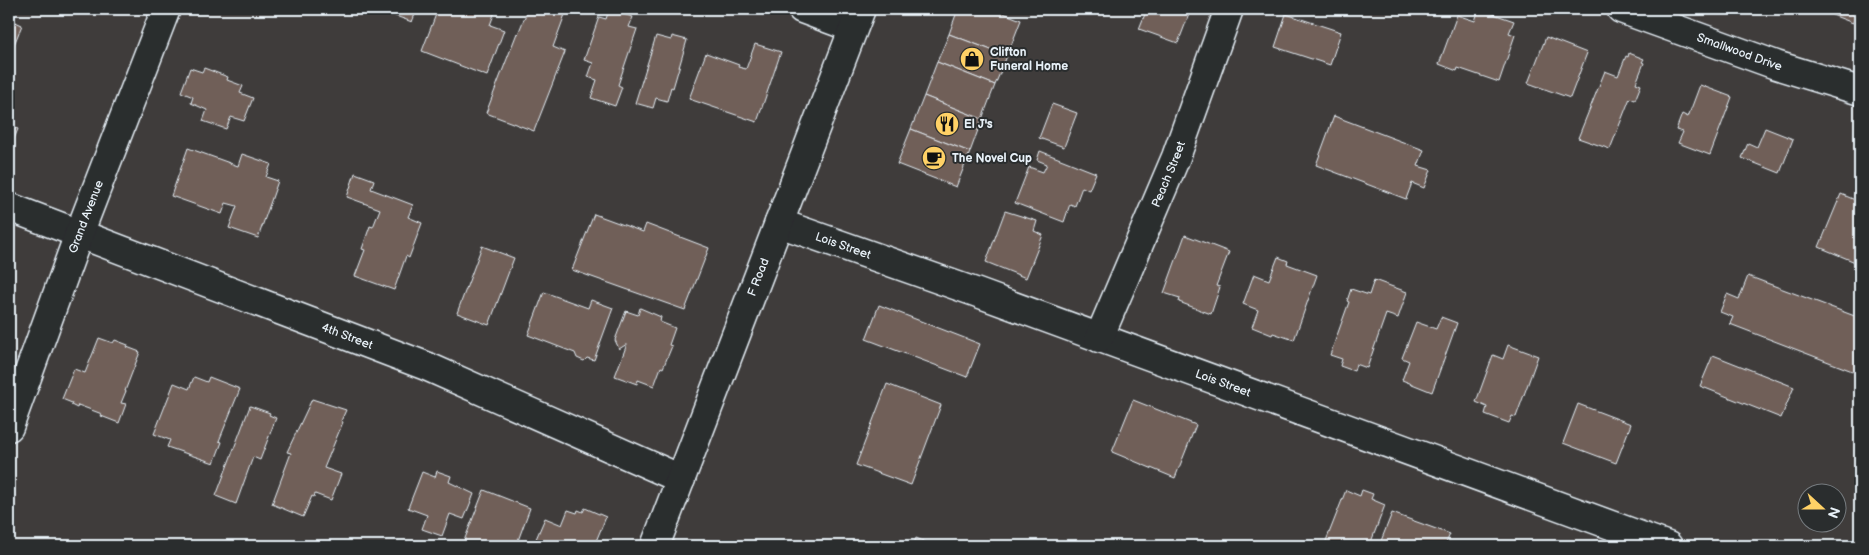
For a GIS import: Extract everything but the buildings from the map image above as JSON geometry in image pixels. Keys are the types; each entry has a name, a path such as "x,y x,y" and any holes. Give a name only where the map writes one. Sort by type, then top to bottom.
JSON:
{"street":[{"name":"Grand Avenue","path":"9,427 79,234 166,9"},
{"path":"802,9 857,18"},
{"name":"Peach Street","path":"1099,338 1176,157 1229,9"},
{"name":"Smallwood Drive","path":"1621,9 1776,65 1860,91"},
{"name":"F Road","path":"655,546 857,18"},
{"name":"4th Street","path":"9,207 426,366 681,479"},
{"name":"Lois Street","path":"779,223 975,292 1668,546"}],"place":[{"name":"Clifton Funeral Home","path":"972,59"},
{"name":"El J's","path":"947,124"},
{"name":"The Novel Cup","path":"934,158"}]}
